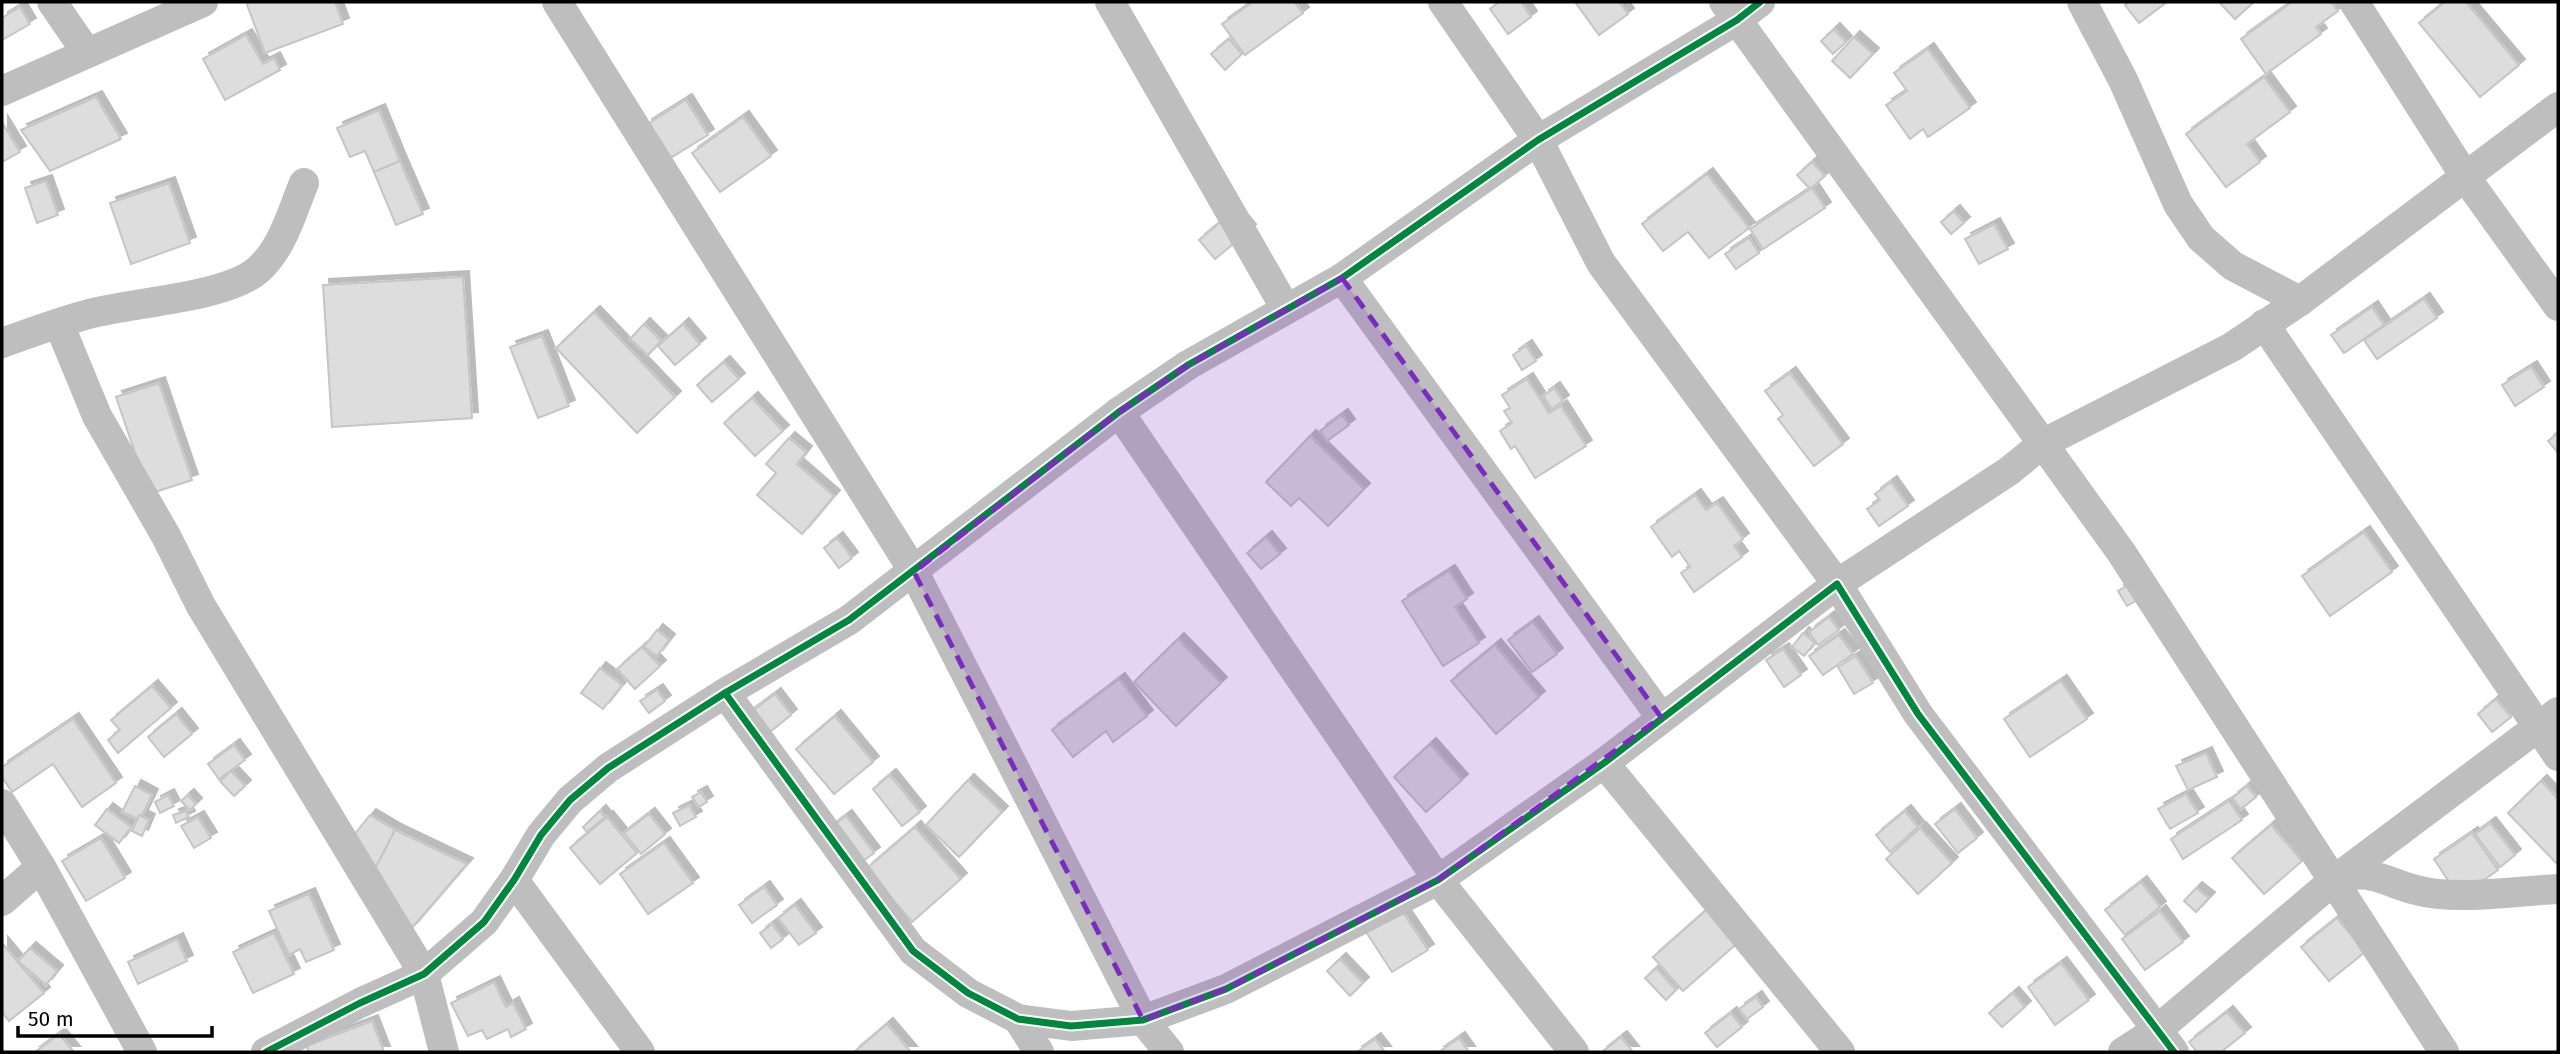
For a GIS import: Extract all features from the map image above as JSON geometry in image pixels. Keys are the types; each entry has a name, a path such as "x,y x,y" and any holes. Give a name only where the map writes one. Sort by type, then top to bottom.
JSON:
{"street":[{"path":"52,2 87,53"},
{"path":"2,91 204,2"},
{"path":"557,2 914,572 1143,1020 1169,1052"},
{"path":"1110,2 1286,309"},
{"path":"1443,2 1538,140 1601,263 1837,584 1918,714 2165,1041"},
{"path":"2082,2 2123,80 2178,204 2201,238 2233,266 2300,301"},
{"path":"2354,2 2466,178 2558,306"},
{"path":"266,1052 359,1003 424,974 484,922 541,835 570,800 608,768 725,693 849,620 1119,412 1188,365 1342,278 1538,140 1740,8 2042,443 2121,552 2444,1052"},
{"path":"725,693 913,951 968,993 1018,1018 1070,1026 1143,1020 1226,989 1438,880 1604,763 1837,584 2009,471 2042,443 2232,347 2300,301 2558,107"},
{"path":"5,337 89,314 203,292 237,281 258,270 278,245 304,183"},
{"path":"1342,278 1661,718"},
{"path":"59,324 97,415 166,537 201,606 424,974 444,1052"},
{"path":"2264,324 2548,719 2558,756"},
{"path":"1119,412 1438,880 1574,1052"},
{"path":"2123,1052 2165,1041 2333,881 2548,719"},
{"path":"1604,763 1840,1052"},
{"path":"2,804 41,867 142,1052"},
{"path":"2,901 41,867"},
{"path":"2333,881 2347,874 2362,873 2417,891 2446,894 2558,889"},
{"path":"514,880 640,1052"},
{"path":"1018,1018 1039,1052"}],"highlighted area":[{"path":"1342,278 1661,717 1438,880 1226,989 1143,1020 914,572 1119,412 1188,365"}],"building":[{"path":"246,2 335,2 343,24 265,53"},
{"path":"1253,2 1294,2 1303,13 1245,55 1222,24"},
{"path":"1499,2 1521,2 1531,17 1508,34 1490,9"},
{"path":"1575,2 1619,2 1628,14 1599,35"},
{"path":"2129,2 2167,2 2139,23 2125,5"},
{"path":"2219,2 2254,2 2235,19"},
{"path":"2292,2 2331,2 2338,11 2316,27 2321,34 2266,74 2241,39"},
{"path":"2445,2 2466,2 2519,65 2480,97 2419,23"},
{"path":"20,7 30,24 2,40 2,18"},
{"path":"1834,29 1846,42 1833,54 1821,41"},
{"path":"246,35 263,64 274,58 280,70 225,100 203,59"},
{"path":"1854,37 1873,54 1850,78 1832,61"},
{"path":"1229,39 1242,54 1225,70 1211,54"},
{"path":"1928,49 1970,108 1928,137 1923,129 1910,139 1886,105 1907,91 1894,73"},
{"path":"2264,77 2290,112 2247,144 2260,162 2226,187 2186,134"},
{"path":"96,97 121,139 50,171 21,130"},
{"path":"686,100 708,135 667,160 646,125"},
{"path":"379,110 400,161 374,172 365,151 350,157 337,128"},
{"path":"743,117 771,156 720,192 692,153"},
{"path":"2,122 20,152 2,162"},
{"path":"400,161 423,214 396,225 374,172"},
{"path":"1812,162 1825,176 1810,189 1797,175"},
{"path":"1707,174 1749,228 1709,258 1688,232 1663,251 1642,224"},
{"path":"46,181 58,215 37,223 25,188"},
{"path":"169,183 190,243 131,264 110,203"},
{"path":"1812,188 1825,208 1763,249 1750,229"},
{"path":"1234,211 1250,230 1215,259 1199,240"},
{"path":"1954,211 1964,223 1951,234 1941,222"},
{"path":"1994,224 2008,249 1979,264 1965,239"},
{"path":"1749,238 1759,253 1736,269 1725,254"},
{"path":"463,277 472,418 332,427 323,285"},
{"path":"2424,299 2437,318 2377,359 2364,340"},
{"path":"2372,307 2384,325 2344,353 2331,335"},
{"path":"594,312 675,397 637,433 556,348"},
{"path":"644,324 661,341 648,355 630,339"},
{"path":"683,324 700,344 675,365 658,346"},
{"path":"542,336 569,406 538,418 510,347"},
{"path":"1526,346 1536,361 1522,370 1513,355"},
{"path":"724,362 739,379 712,402 697,385"},
{"path":"2531,367 2544,387 2515,406 2502,385"},
{"path":"1790,373 1843,444 1814,466 1778,419 1783,415 1765,391"},
{"path":"1527,379 1549,413 1561,406 1586,446 1535,478 1515,446 1511,449 1500,431 1512,423 1504,411 1510,408 1502,395"},
{"path":"159,383 192,480 149,494 116,397"},
{"path":"1554,388 1563,401 1552,409 1543,396"},
{"path":"752,398 783,431 755,456 724,423"},
{"path":"1342,415 1349,425 1327,441 1320,431"},
{"path":"2558,433 2558,453 2548,441"},
{"path":"1310,436 1364,489 1328,526 1299,498 1291,506 1266,482"},
{"path":"789,438 806,452 797,464 834,496 802,534 757,495 776,473 766,464"},
{"path":"1891,482 1908,506 1879,526 1867,509 1880,500 1875,494"},
{"path":"1695,495 1706,510 1717,503 1743,539 1734,546 1742,557 1694,592 1681,573 1690,567 1679,551 1672,557 1651,527"},
{"path":"2364,532 2392,572 2330,616 2302,576"},
{"path":"1266,537 1280,554 1261,569 1247,553"},
{"path":"837,538 852,558 839,568 824,548"},
{"path":"1449,571 1467,599 1455,607 1479,643 1443,666 1402,601"},
{"path":"2134,581 2144,596 2127,606 2118,591"},
{"path":"1829,617 1839,630 1818,645 1809,632"},
{"path":"1533,622 1557,654 1532,672 1508,640"},
{"path":"657,630 669,640 657,656 644,647"},
{"path":"1803,633 1815,643 1804,656 1792,647"},
{"path":"1839,635 1853,654 1823,675 1809,656"},
{"path":"1178,639 1221,683 1176,726 1134,682"},
{"path":"1495,645 1539,697 1496,734 1451,681"},
{"path":"642,647 660,666 635,689 617,669"},
{"path":"1783,649 1801,675 1784,687 1766,660"},
{"path":"1856,656 1873,683 1854,694 1838,667"},
{"path":"600,668 622,685 603,709 581,693"},
{"path":"1119,679 1147,716 1113,742 1106,731 1073,757 1052,730"},
{"path":"2061,681 2087,719 2030,757 2004,719"},
{"path":"152,686 171,708 118,753 108,740 120,730 111,720"},
{"path":"657,690 665,701 649,713 640,701"},
{"path":"775,694 791,715 765,736 748,714"},
{"path":"2496,699 2511,717 2492,732 2478,714"},
{"path":"176,714 192,734 164,757 148,737"},
{"path":"835,716 873,762 834,794 796,749"},
{"path":"73,719 116,783 82,807 53,764 12,792 2,777 2,767"},
{"path":"1430,744 1462,780 1426,812 1394,777"},
{"path":"234,745 245,760 219,779 208,764"},
{"path":"2206,753 2217,777 2188,790 2176,766"},
{"path":"231,771 245,786 234,796 220,781"},
{"path":"890,775 920,812 902,826 873,789"},
{"path":"968,780 1002,812 959,857 926,825"},
{"path":"2541,781 2558,799 2558,865 2508,813"},
{"path":"135,786 152,795 140,820 122,812"},
{"path":"2247,786 2256,797 2241,809 2232,798"},
{"path":"701,792 707,802 699,807 692,797"},
{"path":"2186,794 2198,813 2170,829 2158,809"},
{"path":"168,795 174,806 160,813 155,802"},
{"path":"188,795 196,804 190,810 181,801"},
{"path":"2229,801 2242,820 2183,859 2171,839"},
{"path":"689,805 696,817 680,826 673,813"},
{"path":"107,809 131,827 119,843 95,825"},
{"path":"1955,809 1977,838 1958,853 1935,824"},
{"path":"186,811 189,817 176,823 173,815"},
{"path":"600,811 605,817 587,832 583,827"},
{"path":"1905,811 1918,827 1890,852 1876,835"},
{"path":"649,814 665,834 641,854 624,833"},
{"path":"139,815 149,820 142,836 132,831"},
{"path":"370,815 395,830 375,869 354,835"},
{"path":"846,816 874,853 846,873 819,836"},
{"path":"198,817 211,838 194,848 181,826"},
{"path":"607,817 637,853 600,884 570,848"},
{"path":"2490,823 2515,855 2500,867 2475,834"},
{"path":"2271,825 2302,861 2264,894 2232,858"},
{"path":"915,827 961,879 912,922 866,869"},
{"path":"1920,828 1952,863 1918,894 1886,859"},
{"path":"395,830 467,864 411,929 375,869"},
{"path":"2472,833 2498,870 2459,897 2434,859"},
{"path":"101,838 125,878 86,901 62,861"},
{"path":"664,843 693,883 648,914 620,874"},
{"path":"2141,882 2160,907 2125,935 2105,910"},
{"path":"764,887 777,905 752,923 739,905"},
{"path":"2196,888 2209,898 2196,912 2184,901"},
{"path":"309,894 334,950 306,962 300,949 289,955 269,911"},
{"path":"795,905 816,933 799,945 778,918"},
{"path":"1398,905 1428,950 1392,972 1363,927"},
{"path":"1711,906 1741,940 1683,991 1653,957"},
{"path":"2160,911 2183,942 2145,970 2122,939"},
{"path":"2337,918 2365,952 2329,981 2301,947"},
{"path":"772,924 783,939 771,948 760,933"},
{"path":"274,933 294,974 253,993 233,952"},
{"path":"177,939 187,961 138,984 128,962"},
{"path":"2,943 44,993 9,1021 2,1012"},
{"path":"30,948 57,971 46,985 18,961"},
{"path":"1340,959 1363,983 1350,996 1327,971"},
{"path":"2061,963 2089,1000 2055,1025 2028,987"},
{"path":"1656,968 1676,990 1666,1000 1645,978"},
{"path":"494,982 506,1007 513,1003 526,1029 511,1037 508,1029 487,1039 482,1030 468,1036 451,1003"},
{"path":"2013,993 2025,1007 2002,1027 1989,1013"},
{"path":"1756,997 1763,1007 1747,1019 1739,1009"},
{"path":"2227,1012 2245,1033 2221,1052 2197,1052 2189,1042"},
{"path":"1731,1013 1742,1027 1717,1047 1705,1033"},
{"path":"372,1021 384,1052 309,1052 306,1046"},
{"path":"887,1024 911,1052 854,1052"},
{"path":"59,1034 74,1052 35,1052"},
{"path":"1621,1037 1633,1052 1602,1052"},
{"path":"1459,1038 1469,1052 1439,1052"},
{"path":"1375,1039 1385,1052 1357,1052"}],"cycle path":[{"path":"266,1052 360,1003 424,974 484,922 541,835 570,800 608,768 725,693 849,620 1119,412 1188,365 1342,278 1538,140 1737,20 1760,2"},
{"path":"725,693 913,951 968,993 1018,1019 1071,1026 1143,1020 1226,989 1438,880 1604,763 1837,584 1918,714 2174,1052"}]}
